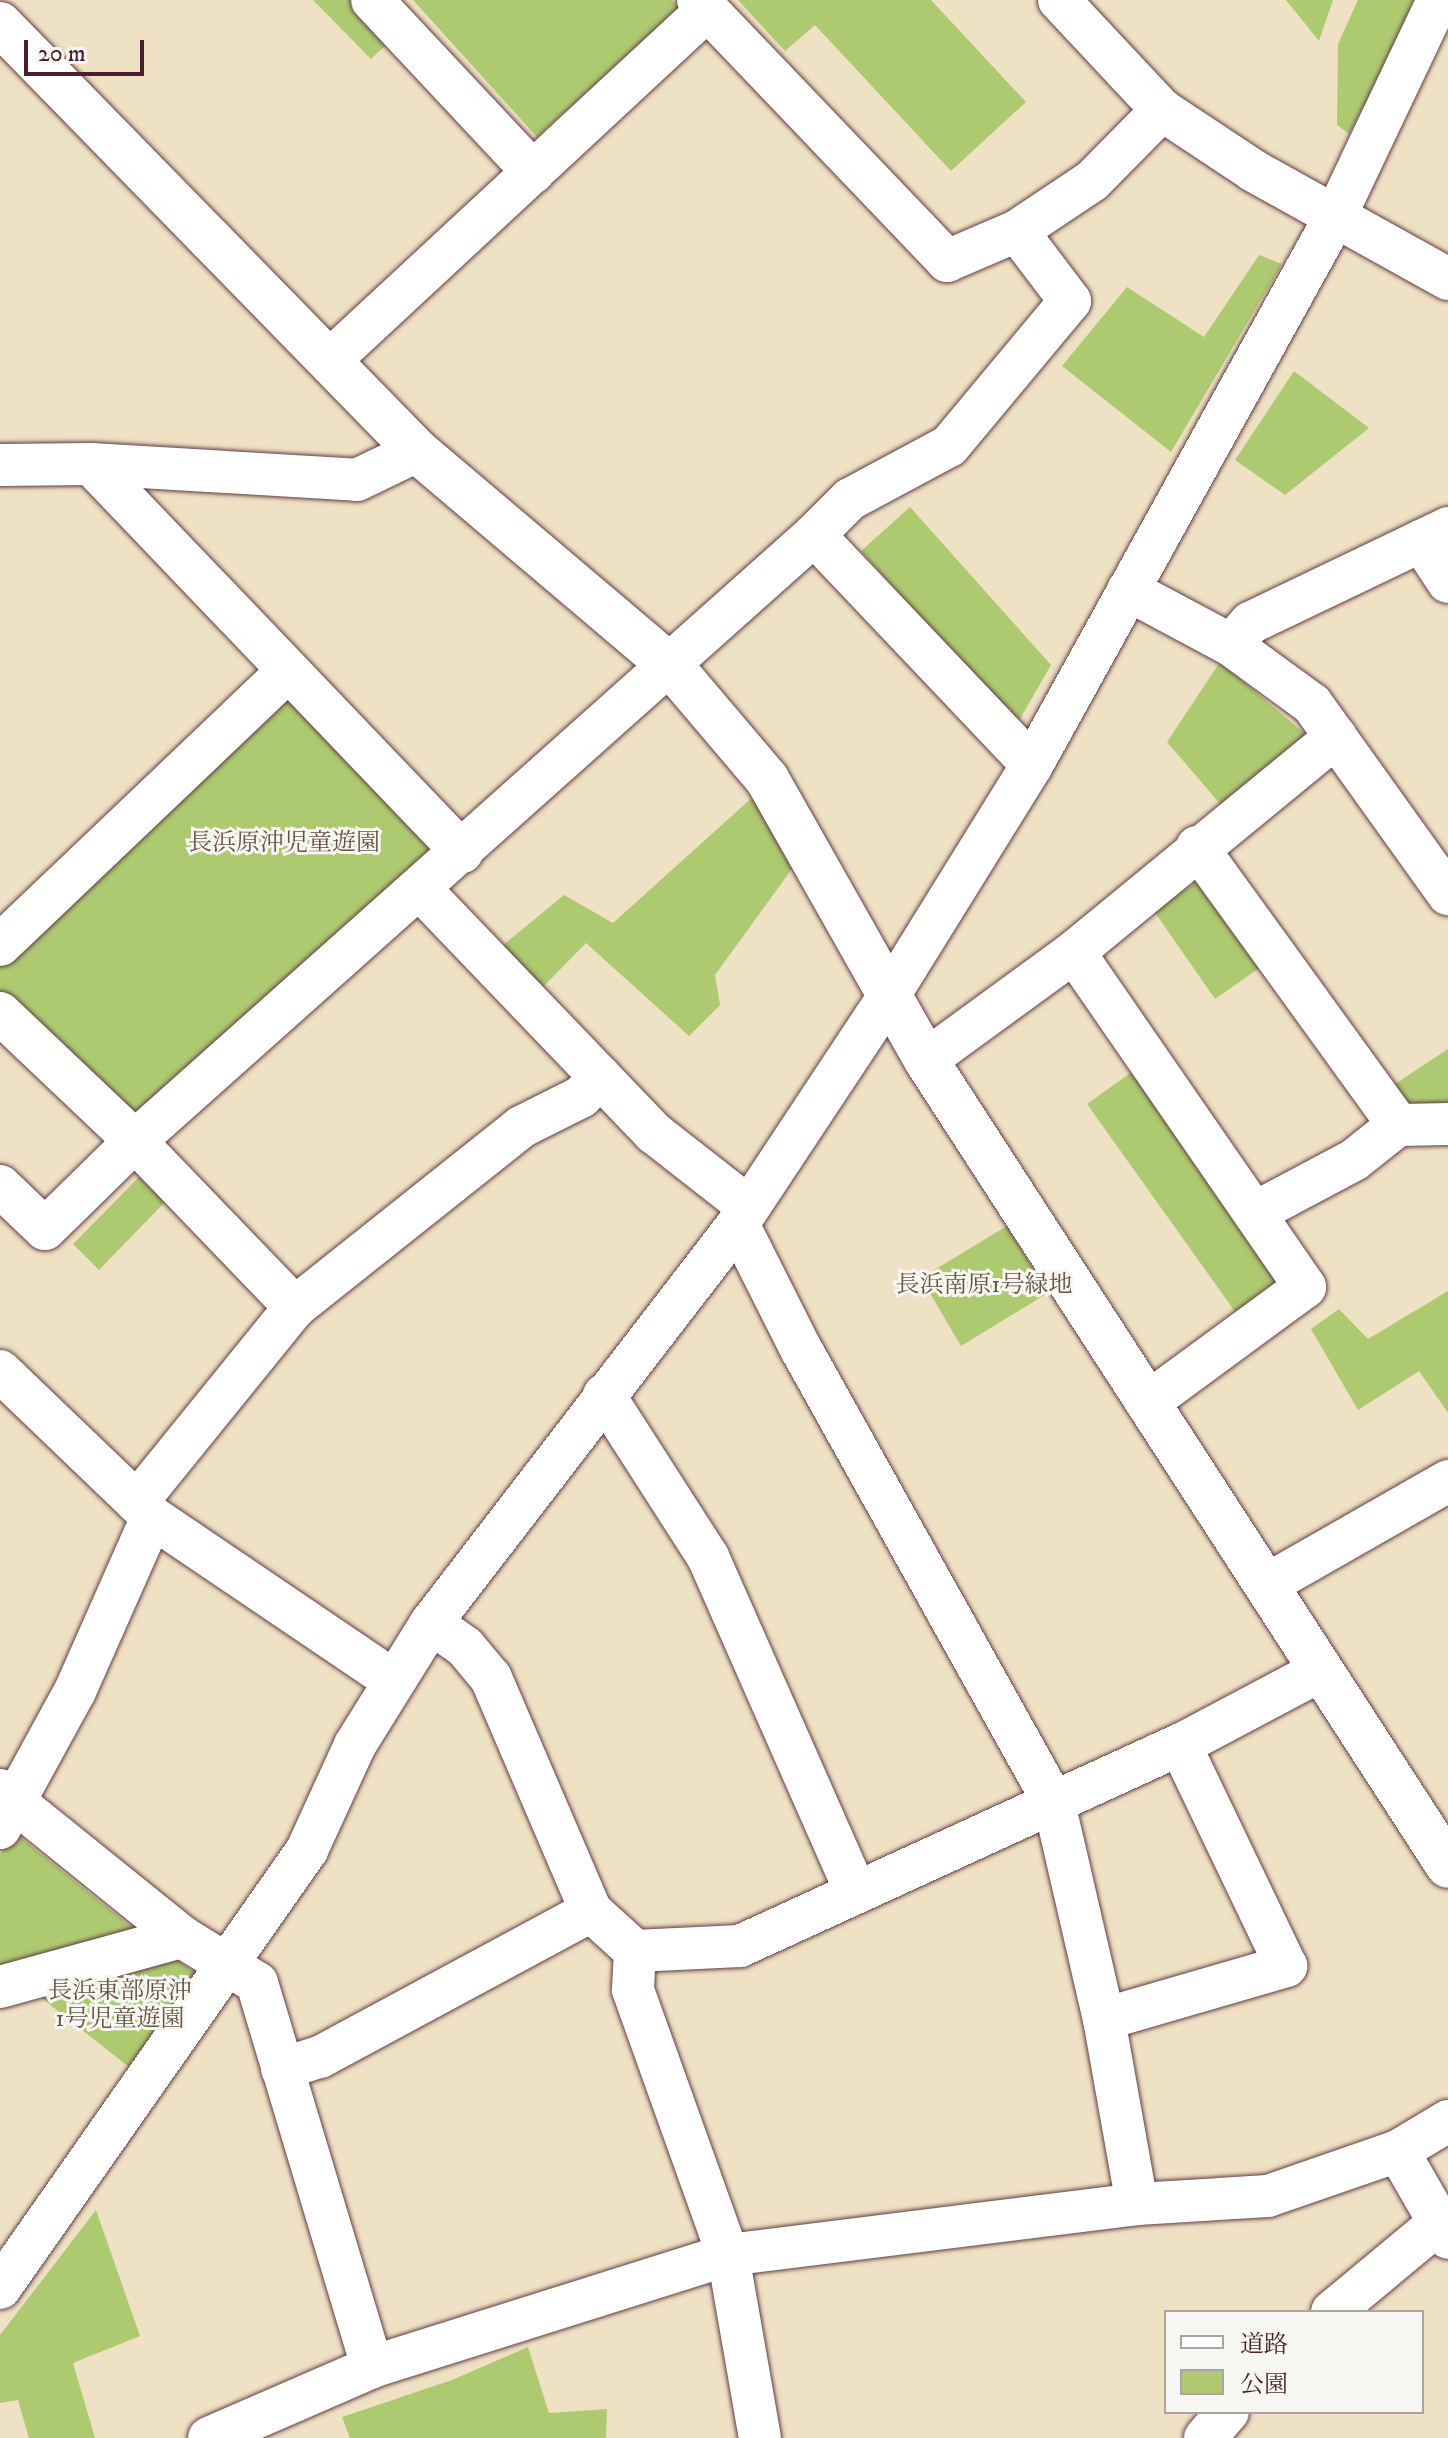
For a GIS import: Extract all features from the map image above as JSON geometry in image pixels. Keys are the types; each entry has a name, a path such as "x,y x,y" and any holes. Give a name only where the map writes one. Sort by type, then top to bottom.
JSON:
{"street":[{"path":"372,0 533,172"},
{"path":"1059,0 1162,110 1335,217 1448,279"},
{"path":"329,361 533,172 703,5 947,261 1017,231 1092,181 1162,110"},
{"path":"0,2288 307,1850 355,1745 431,1623 742,1215 890,994 1032,765 1335,217 1439,11"},
{"path":"0,24 417,451 672,667 767,779 926,1060 1266,1585 1318,1672 1448,1866"},
{"path":"0,1186 45,1229 135,1141 672,667 850,499 949,446 1070,301 1017,231"},
{"path":"0,465 91,464 357,480 417,451"},
{"path":"91,464 462,852"},
{"path":"1231,645 1250,623 1434,534 1448,582"},
{"path":"814,535 1032,765"},
{"path":"1128,590 1231,645 1312,704 1443,878"},
{"path":"0,945 288,671"},
{"path":"926,1060 1074,952 1197,847 1336,737"},
{"path":"1197,847 1398,1125"},
{"path":"420,889 654,1133 742,1215 801,1349 1054,1803 1104,2019 1137,2204"},
{"path":"1074,952 1305,1287 1147,1403"},
{"path":"0,1013 135,1141 295,1307"},
{"path":"372,2367 257,1983 229,1962 182,1937 5,1807 75,1691 145,1510 295,1307 521,1127 581,1097 600,1077"},
{"path":"1256,1212 1354,1160 1398,1125 1448,1124"},
{"path":"0,1371 145,1510 393,1680"},
{"path":"604,1395 708,1557 856,1893"},
{"path":"1266,1585 1448,1481"},
{"path":"431,1623 465,1647 491,1678 591,1911 635,1951 740,1946 1180,1745 1318,1672"},
{"path":"1104,2019 1286,1966 1180,1745"},
{"path":"282,2069 320,2057 591,1911"},
{"path":"0,1987 182,1937"},
{"path":"635,1951 633,1990 728,2255 760,2438"},
{"path":"218,2436 372,2367 728,2255 1137,2204 1268,2196 1398,2151 1448,2121"},
{"path":"1335,2310 1444,2230 1398,2151"},
{"path":"1205,2438 1226,2414"}],"green space":[{"path":"313,0 352,0 391,40 371,59"},
{"path":"413,0 672,0 679,8 537,137"},
{"path":"738,0 931,0 1026,102 951,171 815,25 785,51"},
{"path":"1286,0 1333,0 1319,41"},
{"path":"1358,0 1420,0 1349,134 1337,125 1338,44"},
{"path":"1259,255 1282,264 1171,452 1062,366 1127,287 1204,337"},
{"path":"1294,371 1369,428 1285,495 1235,460"},
{"path":"910,507 1051,665 1017,724 861,551"},
{"path":"1220,662 1311,739 1222,806 1167,742"},
{"name":"長浜原沖児童遊園","path":"286,692 443,849 132,1121 0,993 0,965"},
{"path":"755,795 794,866 715,975 720,1005 689,1036 586,943 541,989 502,946 564,895 613,923"},
{"path":"1204,877 1265,964 1215,999 1154,911"},
{"path":"1448,1049 1448,1111 1408,1110 1392,1086"},
{"path":"1136,1069 1285,1278 1236,1313 1087,1104"},
{"path":"139,1177 165,1202 99,1270 73,1244"},
{"name":"長浜南原1号緑地","path":"1007,1226 1048,1293 961,1346 921,1278"},
{"path":"1448,1291 1448,1413 1419,1371 1358,1410 1311,1329 1339,1309 1368,1339"},
{"path":"15,1833 139,1933 0,1970 0,1854"},
{"name":"長浜東部原沖 1号児童遊園","path":"162,1949 195,1973 129,2067 30,1989"},
{"path":"96,2210 140,2336 73,2363 95,2438 29,2438 18,2400 0,2403 0,2335"},
{"path":"528,2347 549,2413 607,2409 606,2438 350,2438 342,2417 452,2380"}]}
